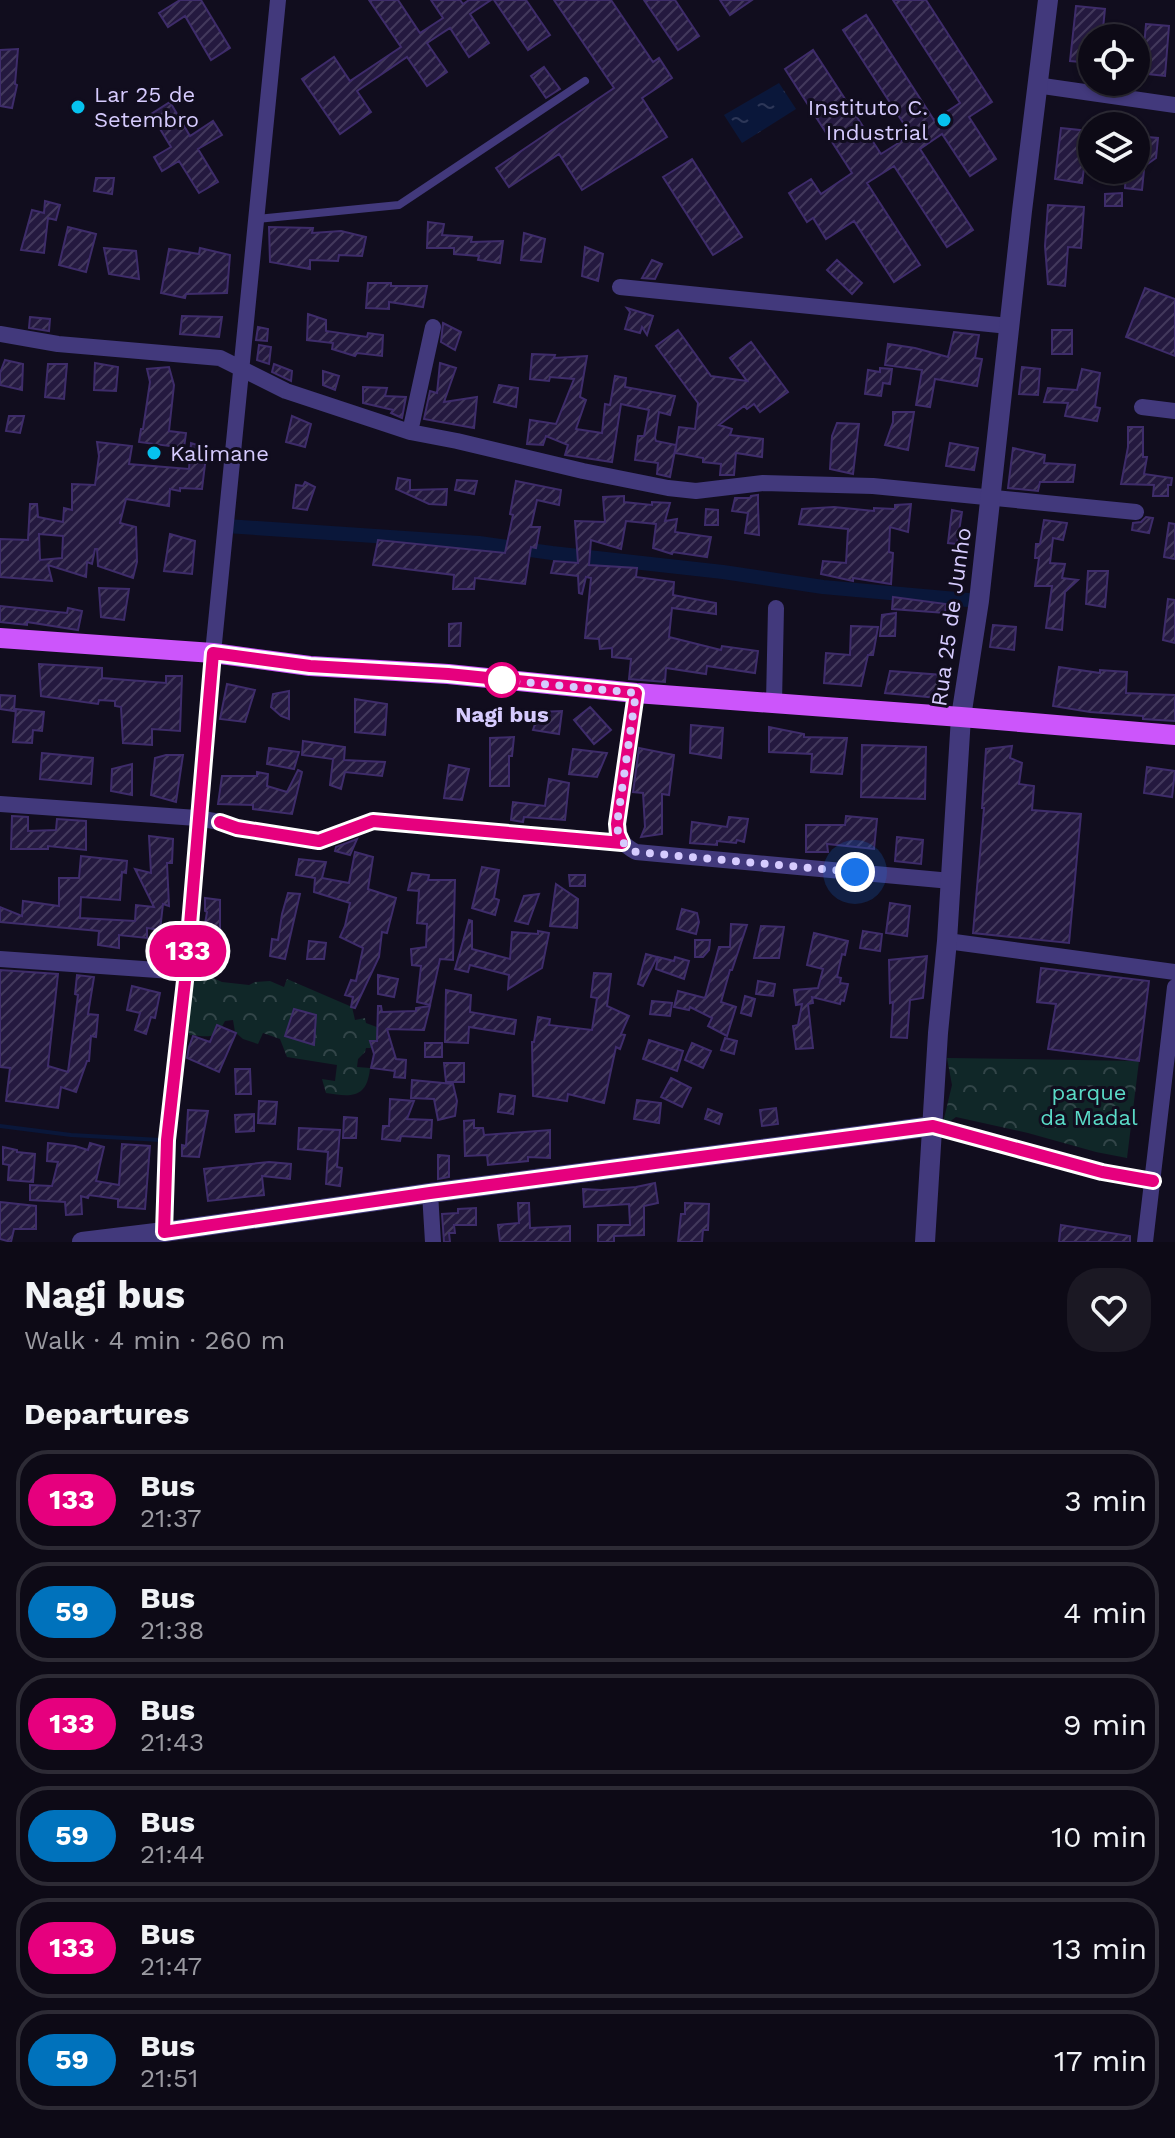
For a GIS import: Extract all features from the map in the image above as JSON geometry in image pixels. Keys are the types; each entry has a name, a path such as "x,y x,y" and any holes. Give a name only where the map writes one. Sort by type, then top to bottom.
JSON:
{"main road":[{"path":"0,638 213,653 310,666 448,674 636,693 1175,735"}],"street":[{"path":"165,1237 167,1140 186,972 197,818 278,0"},
{"name":"Rua 25 de Junho","path":"925,1242 961,717 979,601 1048,0"},
{"path":"1036,85 1175,105"},
{"path":"620,287 1009,326"},
{"path":"410,432 433,327"},
{"path":"0,334 58,344 220,358 286,391 410,432 668,488 696,491 763,483 873,486 1136,512"},
{"path":"1142,407 1175,411"},
{"path":"774,702 776,608"},
{"path":"622,843 617,824 636,693"},
{"path":"0,804 197,818 237,828 319,841 373,821 622,843 636,852 951,881"},
{"path":"947,941 1175,972"},
{"path":"0,959 186,972"},
{"path":"1145,1242 1173,1037 1175,987"},
{"path":"82,1242 165,1237 430,1193 933,1126 1102,1172 1153,1181"},
{"path":"430,1193 433,1242"}],"lane":[{"path":"257,219 399,205 585,81"}],"green space":[{"path":"191,975 249,985 270,981 284,987 287,979 352,1007 355,1020 365,1018 366,1023 382,1029 373,1048 366,1048 358,1059 357,1067 370,1068 365,1086 356,1094 326,1093 322,1079 335,1081 337,1065 287,1057 280,1039 263,1033 258,1044 243,1039 235,1032 233,1020 225,1021 218,1032 210,1036 189,1035"},
{"name":"parque da Madal","path":"947,1058 1139,1061 1127,1158 956,1117 942,1127 952,1085"}],"water":[{"path":"779,83 796,109 742,143 724,115"}],"building":[{"path":"180,0 201,0 230,48 211,60 185,16 168,27 159,13"},
{"path":"369,0 398,0 420,33 443,18 431,0 460,0 463,4 469,0 491,0 470,14 489,43 469,57 450,28 427,43 447,72 427,86 407,57 357,91 371,112 340,134 302,79 334,57 350,81 401,47"},
{"path":"494,0 526,0 550,35 528,50"},
{"path":"554,0 611,0 653,62 659,58 672,78 642,98 667,137 582,190 559,154 509,187 496,168 614,88"},
{"path":"644,0 675,0 699,36 678,50"},
{"path":"720,0 752,0 730,15"},
{"path":"893,0 926,0 992,102 969,117 996,159 970,176 942,134 920,149 973,230 947,247 894,166 867,183 920,265 894,282 854,221 826,239 813,218 807,222 789,193 811,179 821,194 852,173 785,69 813,50 881,154 911,135 843,30 866,15 934,120 960,103"},
{"path":"1076,6 1105,9 1103,24 1078,24 1078,62 1070,61"},
{"path":"1150,24 1169,26 1165,76 1150,74"},
{"path":"18,49 17,85 12,108 0,106 0,50"},
{"path":"544,67 560,89 546,98 531,76"},
{"path":"170,102 190,136 213,121 222,135 198,149 218,182 199,193 179,161 162,171 154,157 171,147 151,114"},
{"path":"1061,128 1078,130 1078,182 1055,179"},
{"path":"1150,137 1158,138 1156,158 1150,162"},
{"path":"692,159 742,237 713,255 663,177"},
{"path":"96,178 114,178 112,194 94,191"},
{"path":"1125,184 1143,184 1142,190 1125,188"},
{"path":"1122,193 1122,206 1105,206 1105,194"},
{"path":"45,201 60,205 56,220 48,218 44,253 21,250 32,210 44,213"},
{"path":"1048,205 1084,207 1081,248 1068,247 1065,286 1048,284 1045,246"},
{"path":"428,222 444,224 442,235 472,237 471,242 503,241 500,263 478,260 479,256 454,254 454,248 427,248"},
{"path":"68,227 96,234 86,272 59,265"},
{"path":"269,227 313,228 312,233 341,231 366,237 362,256 339,255 338,261 310,260 310,269 270,262"},
{"path":"524,233 545,239 541,262 521,260"},
{"path":"585,247 603,254 598,281 582,276"},
{"path":"104,248 136,251 139,279 109,274"},
{"path":"200,248 230,255 227,293 186,294 185,298 161,293 169,249 199,254"},
{"path":"652,260 662,264 655,279 642,278"},
{"path":"837,260 862,283 852,294 827,270"},
{"path":"368,283 427,286 423,307 389,302 389,309 366,308"},
{"path":"1145,288 1175,299 1175,356 1126,337"},
{"path":"627,308 653,316 647,335 642,327 640,333 625,329 630,312"},
{"path":"308,314 326,320 326,331 367,337 368,333 383,335 382,356 357,353 355,356 332,349 333,343 307,340"},
{"path":"182,316 222,317 219,337 180,334"},
{"path":"30,317 50,319 49,331 29,328"},
{"path":"443,323 461,332 455,350 441,342"},
{"path":"258,327 268,329 267,341 256,340"},
{"path":"678,330 711,376 747,381 730,358 751,342 788,392 760,412 754,404 747,409 744,406 719,425 732,429 730,435 763,439 762,457 736,453 734,475 720,475 721,464 675,453 679,427 695,429 698,403 656,346"},
{"path":"1052,330 1072,330 1072,354 1052,354"},
{"path":"954,332 979,335 975,358 982,359 977,386 935,379 930,407 916,405 922,370 885,365 888,344 948,357"},
{"path":"259,345 271,347 269,364 257,360"},
{"path":"532,354 555,355 554,358 587,356 580,397 586,400 576,429 602,433 605,404 610,405 615,376 626,378 625,387 675,396 670,415 659,412 655,438 656,441 676,445 670,477 657,474 658,463 635,460 638,436 644,436 649,410 621,404 612,462 565,455 568,445 546,436 543,445 527,444 530,420 556,424 574,379 530,379"},
{"path":"5,360 23,364 22,390 0,385"},
{"path":"95,363 118,367 116,391 94,390"},
{"path":"440,363 456,368 444,402 477,397 474,428 424,419 430,391 437,393"},
{"path":"48,364 67,364 64,399 45,397"},
{"path":"274,364 292,371 291,381 272,372"},
{"path":"169,367 174,385 169,431 186,433 184,448 139,442 150,382 147,369"},
{"path":"1022,367 1040,369 1038,395 1019,394"},
{"path":"880,368 892,369 890,384 883,383 881,396 865,394 868,370 880,372"},
{"path":"1082,369 1100,373 1095,407 1100,408 1097,421 1065,416 1068,403 1044,402 1048,388 1077,390"},
{"path":"323,371 339,376 335,390 323,385"},
{"path":"499,385 518,388 516,407 494,402"},
{"path":"363,387 387,388 385,396 406,397 402,418 391,413 393,410 363,403"},
{"path":"893,412 914,412 908,450 885,445"},
{"path":"9,416 24,416 20,433 6,431"},
{"path":"292,416 311,424 305,447 286,442"},
{"path":"837,423 859,424 853,474 830,469 832,436"},
{"path":"1128,427 1143,427 1143,457 1147,457 1144,474 1172,478 1168,496 1153,496 1154,485 1121,484 1128,447"},
{"path":"97,442 132,446 129,464 189,469 191,443 207,448 202,489 170,489 169,506 126,499 120,523 136,527 137,562 133,578 98,566 97,549 92,564 87,562 86,577 48,565 52,581 0,577 0,539 28,540 30,504 37,504 38,517 63,522 64,508 72,510 72,484 95,485 99,456","holes":["39,534 63,536 62,558 40,560"]},
{"path":"950,443 978,448 974,470 946,466"},
{"path":"1013,448 1045,455 1044,463 1075,465 1073,482 1040,482 1038,491 1008,488"},
{"path":"398,478 410,480 410,490 447,489 446,505 429,504 396,489"},
{"path":"457,480 477,481 474,494 455,490"},
{"path":"516,481 561,490 559,505 537,500 531,527 540,527 536,548 531,547 525,584 475,578 474,589 453,589 454,575 373,565 378,540 505,553"},
{"path":"305,482 315,487 307,510 293,508 296,485 303,486"},
{"path":"758,495 759,535 745,533 748,513 732,511 735,498"},
{"path":"624,496 624,502 670,503 665,521 677,519 675,532 711,537 707,557 672,554 653,548 656,524 626,521 621,549 591,540 589,565 637,568 636,577 674,582 673,595 716,603 716,614 672,608 669,637 721,650 722,646 758,651 755,673 707,666 706,674 666,668 665,682 629,679 631,659 612,657 612,648 600,649 599,639 585,638 591,578 586,577 582,594 579,593 578,576 551,573 554,561 578,563 575,521 605,522 603,497"},
{"path":"911,504 908,532 890,527 889,552 893,553 891,584 853,578 853,581 821,574 823,561 846,563 848,529 799,524 802,509 834,507 874,511 874,508 895,509 895,505"},
{"path":"706,509 718,510 718,525 705,525"},
{"path":"952,510 962,512 957,544 948,543"},
{"path":"1146,517 1153,518 1149,533 1132,530 1133,523 1141,522"},
{"path":"1044,520 1067,523 1063,540 1053,538 1050,563 1065,564 1062,578 1078,580 1065,592 1062,630 1046,628 1052,586 1035,586 1039,558 1035,558 1036,544 1040,544"},
{"path":"1169,523 1175,524 1175,559 1164,557"},
{"path":"170,534 195,541 192,574 164,571"},
{"path":"1088,571 1108,571 1105,607 1086,604"},
{"path":"99,588 129,589 124,620 101,617"},
{"path":"893,597 946,604 945,613 892,609"},
{"path":"1168,599 1175,600 1175,643 1163,640"},
{"path":"0,606 67,613 68,608 82,611 78,630 27,622 27,625 0,622"},
{"path":"896,613 895,636 880,636 882,615"},
{"path":"461,623 460,646 449,646 449,624"},
{"path":"993,625 1016,627 1014,650 990,647"},
{"path":"851,626 878,627 873,655 868,655 861,686 824,683 826,653 850,655"},
{"path":"39,664 102,668 102,678 166,683 166,676 182,676 180,731 152,729 152,745 123,743 121,707 115,706 115,701 99,700 98,704 41,696"},
{"path":"1059,667 1100,673 1100,670 1127,672 1126,693 1175,695 1175,721 1053,706"},
{"path":"890,671 943,675 938,698 885,693"},
{"path":"227,684 255,690 245,722 220,719"},
{"path":"289,691 289,719 271,707 273,694"},
{"path":"0,695 15,696 14,711 0,709"},
{"path":"355,699 387,704 385,735 355,732"},
{"path":"590,707 611,730 594,744 574,720"},
{"path":"16,709 44,712 42,731 33,730 32,743 13,742"},
{"path":"562,711 559,734 533,730 539,712"},
{"path":"691,725 723,728 721,758 690,753"},
{"path":"769,727 804,734 804,737 847,738 842,774 811,772 812,754 769,752"},
{"path":"514,737 512,756 509,756 509,786 490,786 490,738"},
{"path":"303,741 345,747 344,760 385,762 382,776 345,772 341,789 330,785 333,759 302,755"},
{"path":"862,745 926,747 925,799 861,797"},
{"path":"1012,746 1010,758 1022,763 1019,784 1034,786 1032,810 1081,814 1069,943 973,933 986,749"},
{"path":"269,748 299,752 294,769 267,764"},
{"path":"639,748 674,755 669,795 662,794 662,834 641,837 645,827 643,793 633,792"},
{"path":"573,749 607,753 597,777 569,774"},
{"path":"42,753 93,758 91,784 40,779"},
{"path":"183,755 176,802 151,795 155,758"},
{"path":"132,764 132,795 111,791 112,769"},
{"path":"449,765 469,769 462,800 444,798"},
{"path":"1147,767 1175,771 1172,797 1144,793"},
{"path":"298,770 302,772 292,814 253,809 253,805 218,804 222,776 257,776 257,772 268,774 267,786 287,792"},
{"path":"549,779 569,783 565,820 524,817 523,822 511,820 513,802 545,806"},
{"path":"12,816 28,817 28,831 56,830 57,819 86,821 86,850 48,846 48,849 11,849"},
{"path":"846,816 877,819 874,849 827,844 828,852 806,852 806,825 845,825"},
{"path":"729,817 748,819 744,842 717,841 717,845 690,843 692,822 727,827"},
{"path":"149,836 173,839 172,863 167,863 169,906 163,904 160,930 147,928 147,938 119,935 119,948 98,945 99,931 0,922 0,907 22,916 23,901 59,906 59,878 79,878 81,856 127,861 126,873 122,872 120,900 81,897 80,918 135,921 136,905 154,907 135,869 151,873"},
{"path":"897,837 923,840 921,864 895,861"},
{"path":"357,839 350,855 335,851 336,847"},
{"path":"355,852 373,857 368,889 396,898 387,933 382,932 379,957 355,1008 351,1007 353,997 345,995 351,980 356,981 363,948 340,937 350,903 314,892 315,878 296,875 299,859 326,862 322,878 349,883"},
{"path":"482,867 499,870 494,898 499,900 495,915 472,908"},
{"path":"412,873 429,875 428,880 455,880 453,960 440,959 430,1005 417,1002 421,966 412,965 411,949 426,947 427,924 417,923 419,891 408,890"},
{"path":"569,875 585,875 585,886 570,886"},
{"path":"556,884 578,899 577,928 550,926"},
{"path":"288,893 300,894 285,959 270,956 272,939 278,940"},
{"path":"539,894 528,924 515,921 524,896"},
{"path":"205,898 220,900 220,945 202,942 207,912"},
{"path":"890,903 910,906 907,936 886,933"},
{"path":"682,909 697,913 699,922 696,934 677,929"},
{"path":"469,920 472,921 472,949 510,959 512,932 549,933 542,968 508,989 509,975 470,965 468,972 455,969"},
{"path":"731,924 747,925 721,1002 736,1007 727,1036 708,1026 712,1018 690,1007 689,1010 674,1007 678,991 705,998 719,947 730,947"},
{"path":"761,926 784,927 779,958 754,958"},
{"path":"863,931 882,934 880,951 860,948"},
{"path":"814,933 848,941 837,977 841,978 840,983 848,984 844,1001 841,1000 840,1004 812,997 813,1003 808,1004 813,1048 796,1049 793,1026 798,1025 802,1004 796,1005 794,990 818,988 823,969 807,965"},
{"path":"695,940 710,940 709,950 703,957 695,957"},
{"path":"309,941 326,943 324,959 307,959"},
{"path":"646,954 657,957 643,986 638,984"},
{"path":"927,956 923,998 910,1000 907,1038 891,1037 893,1002 890,1003 889,960"},
{"path":"658,957 689,961 684,979 656,969"},
{"path":"1041,968 1149,981 1139,1061 1048,1049 1056,1004 1037,1002"},
{"path":"0,970 58,974 48,1066 68,1072 78,995 75,994 77,975 94,977 88,1014 98,1015 96,1037 91,1036 89,1061 76,1092 61,1087 58,1108 6,1101 10,1068 0,1067"},
{"path":"594,973 611,974 607,1006 629,1016 621,1034 625,1035 620,1049 616,1047 604,1103 568,1094 567,1101 533,1096 532,1042 538,1017 550,1019 549,1025 592,1030 597,998 591,997"},
{"path":"378,975 398,979 394,997 378,994"},
{"path":"758,981 775,984 773,996 756,994"},
{"path":"132,986 160,993 155,1018 151,1017 146,1034 135,1030 140,1013 127,1010"},
{"path":"446,990 471,995 470,1012 516,1020 514,1034 469,1027 468,1043 445,1042"},
{"path":"745,996 755,999 751,1016 741,1013"},
{"path":"652,1001 672,1003 670,1016 650,1014"},
{"path":"378,1006 381,1006 382,1012 416,1011 416,1008 430,1006 424,1030 387,1029 396,1059 406,1060 405,1078 394,1077 395,1071 371,1068 374,1054 370,1041 377,1041"},
{"path":"294,1009 316,1015 314,1045 285,1036"},
{"path":"217,1025 236,1033 219,1072 187,1058 193,1036 210,1042"},
{"path":"725,1038 737,1041 734,1054 721,1050"},
{"path":"649,1040 683,1051 677,1071 643,1059"},
{"path":"425,1043 442,1043 442,1057 425,1057"},
{"path":"692,1043 711,1051 703,1068 685,1060"},
{"path":"444,1063 464,1063 464,1082 446,1082"},
{"path":"235,1069 250,1069 251,1094 236,1094"},
{"path":"671,1078 691,1088 682,1107 661,1097"},
{"path":"412,1080 453,1084 457,1101 455,1116 438,1120 434,1099 411,1098"},
{"path":"500,1094 515,1096 513,1114 498,1112"},
{"path":"390,1099 414,1101 407,1119 432,1120 431,1138 401,1136 400,1141 382,1139 383,1126 389,1126"},
{"path":"637,1100 661,1103 659,1123 634,1119"},
{"path":"259,1101 277,1102 275,1124 258,1123"},
{"path":"776,1108 778,1124 762,1126 760,1110"},
{"path":"708,1109 722,1114 719,1124 705,1119"},
{"path":"188,1110 208,1111 199,1157 182,1156 182,1145 186,1146"},
{"path":"254,1114 254,1131 236,1132 235,1115"},
{"path":"344,1117 357,1118 356,1138 343,1138"},
{"path":"474,1120 474,1128 483,1128 484,1135 550,1130 550,1158 528,1157 528,1161 488,1165 487,1155 465,1156 464,1121"},
{"path":"299,1128 340,1130 337,1167 342,1168 340,1186 326,1184 328,1152 298,1149"},
{"path":"48,1143 88,1150 90,1143 104,1147 96,1181 119,1185 122,1144 150,1146 145,1209 118,1207 118,1199 89,1195 88,1198 81,1196 82,1214 66,1215 65,1202 30,1200 30,1185 52,1186 58,1162 47,1161"},
{"path":"3,1147 35,1154 33,1182 8,1180 9,1165 3,1164"},
{"path":"438,1155 449,1156 449,1177 438,1179"},
{"path":"269,1162 291,1164 290,1179 262,1176 264,1195 208,1201 204,1169"},
{"path":"655,1183 658,1203 644,1206 644,1235 614,1236 614,1242 598,1242 598,1225 630,1225 629,1204 584,1207 583,1189 602,1190"},
{"path":"0,1202 36,1206 36,1229 14,1229 11,1242 0,1239"},
{"path":"518,1203 529,1203 530,1228 570,1226 570,1242 500,1242 498,1225 519,1223"},
{"path":"685,1203 709,1204 708,1230 703,1230 702,1242 678,1242"},
{"path":"476,1208 476,1225 454,1225 455,1233 449,1233 450,1242 444,1242 442,1214"},
{"path":"1061,1225 1130,1236 1130,1242 1059,1242"}],"waterway":[{"path":"226,526 479,543 823,587 979,601"},
{"path":"0,1126 71,1135 161,1140"}],"bus line":[{"name":"133","path":"220,822 237,828 319,841 373,821 622,843 617,824 636,693 448,674 310,666 213,653 186,972 167,1140 164,1232 933,1126 1102,1172 1153,1181"}],"place":[{"name":"Lar 25 de Setembro","path":"78,107"},
{"name":"Instituto C. Industrial","path":"944,120"},
{"name":"Kalimane","path":"154,453"},
{"name":"Nagi bus","path":"502,680"}],"route":[{"path":"502,680 636,693 617,824 622,843 628,848 636,852 855,872"}]}
